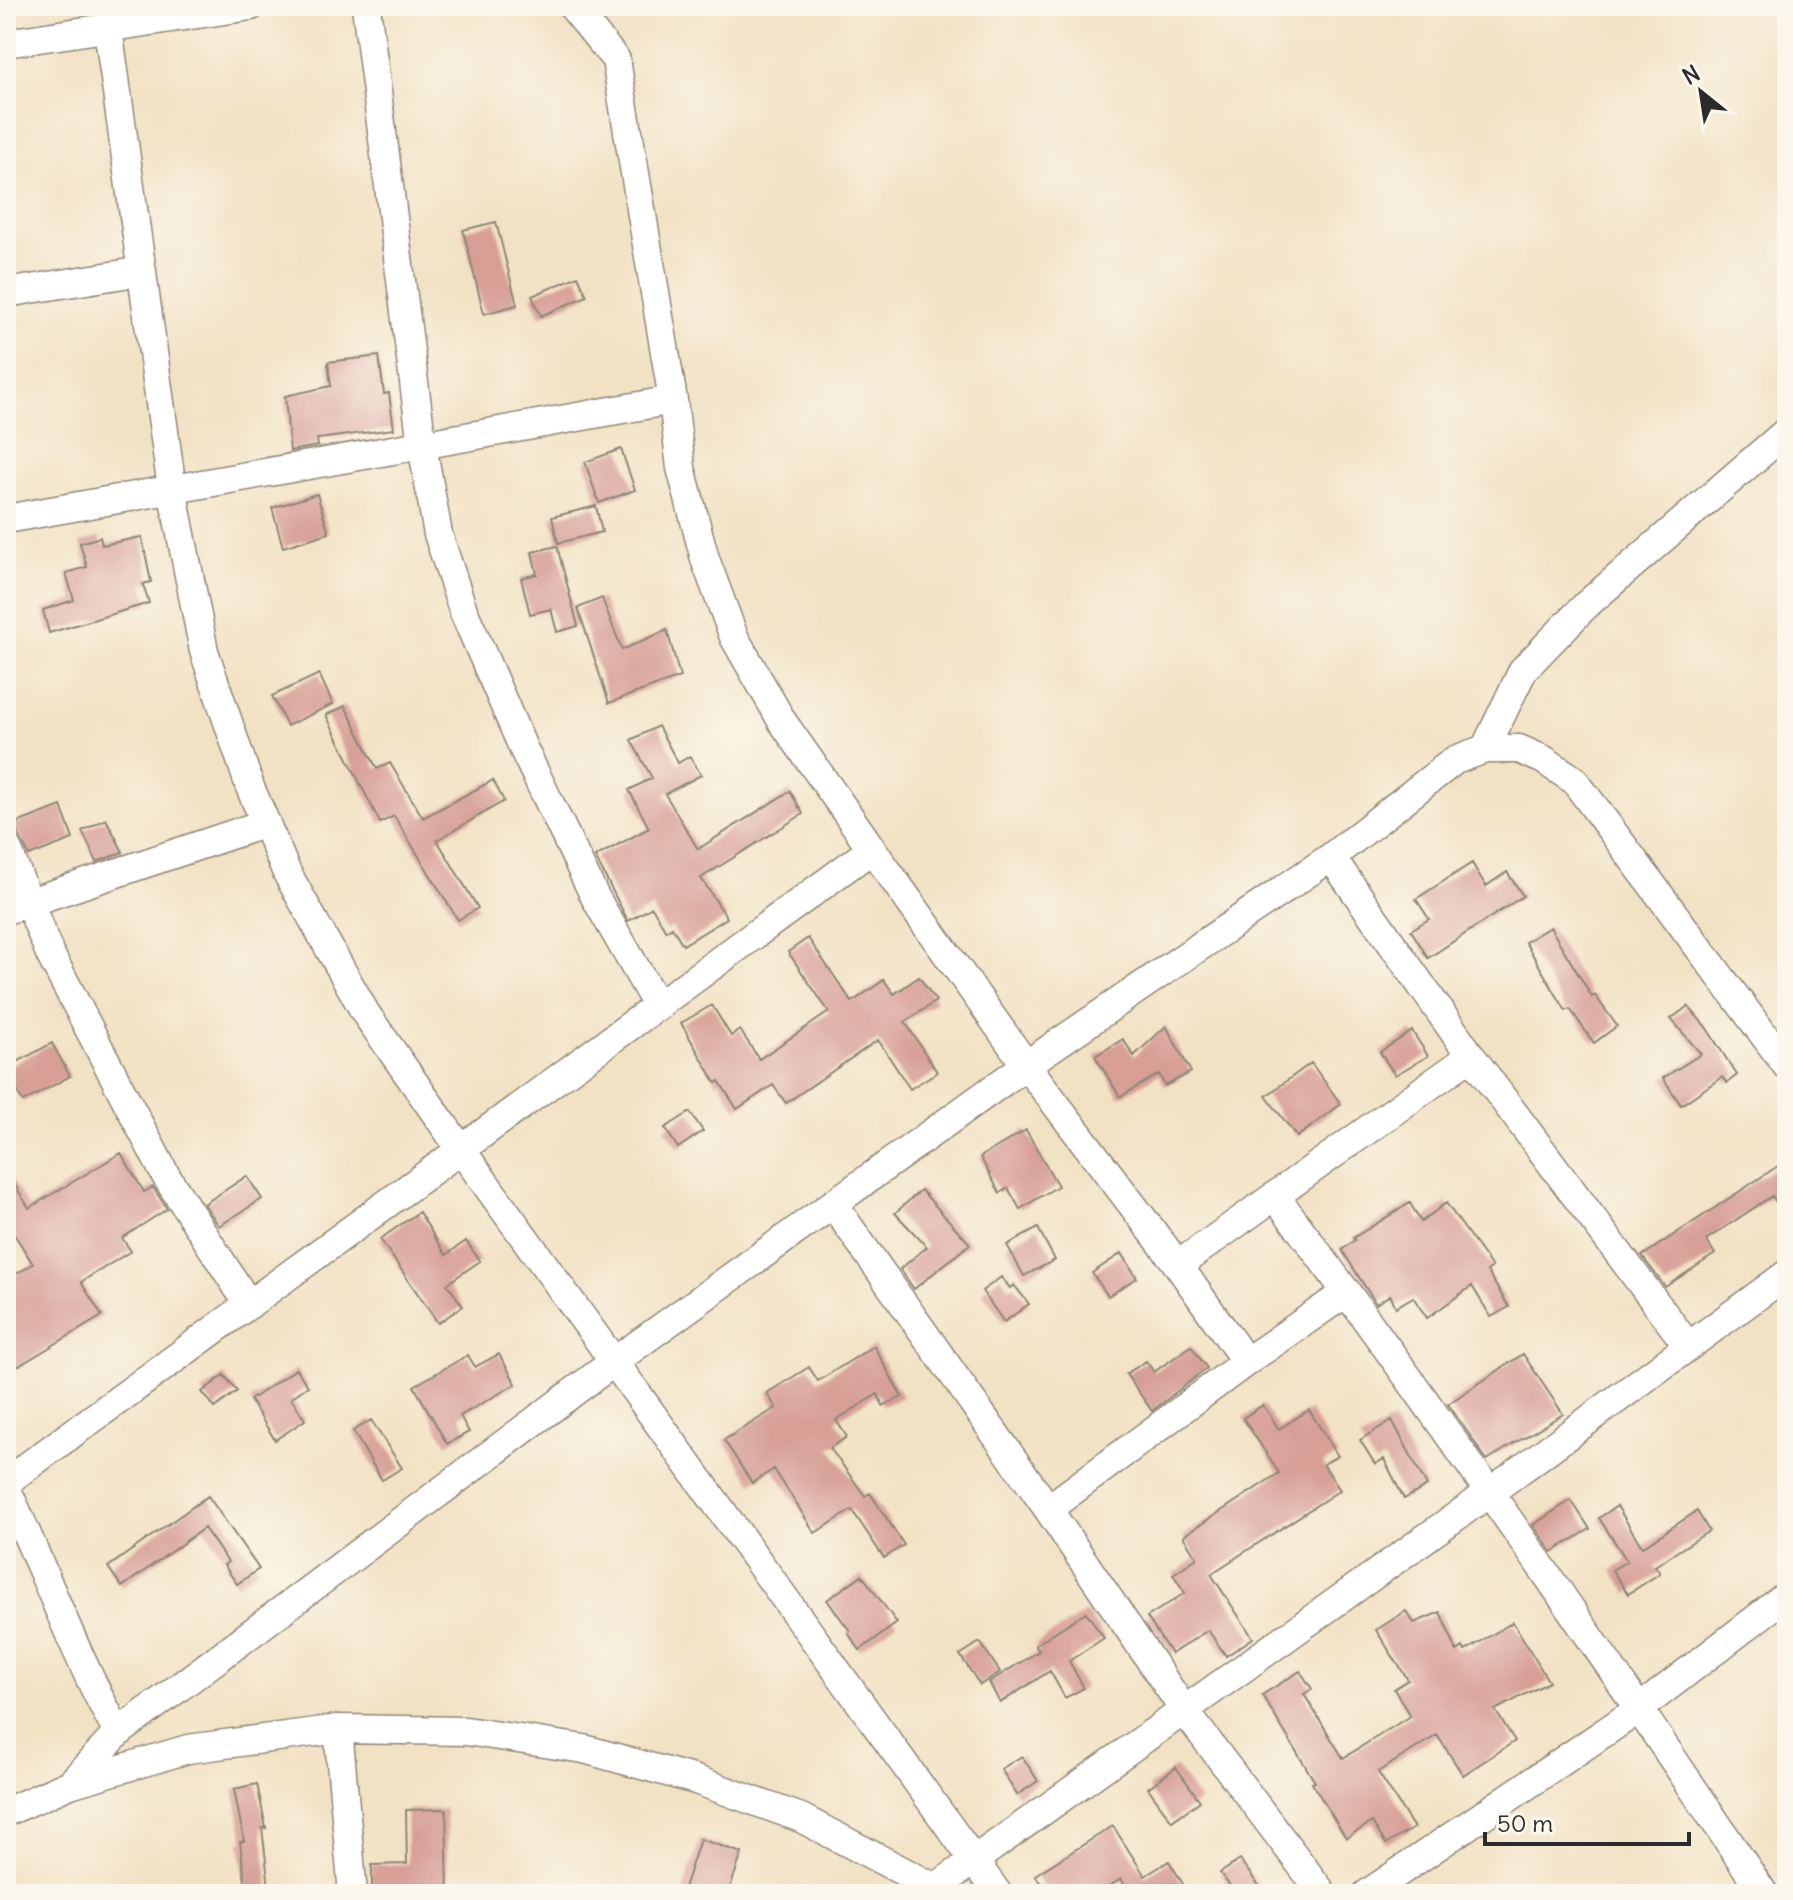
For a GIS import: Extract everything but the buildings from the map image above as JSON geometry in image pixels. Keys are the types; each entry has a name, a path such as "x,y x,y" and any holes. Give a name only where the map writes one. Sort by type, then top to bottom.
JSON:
{"street":[{"path":"6,43 251,6"},
{"path":"366,6 422,445 438,534 463,610 524,750 595,897 658,1007"},
{"path":"572,6 616,60 673,400 681,468 705,559 734,637 782,721 872,849 1026,1065 1178,1265 1246,1362"},
{"path":"108,28 172,489 204,651 250,787 287,873 366,1014 998,1894"},
{"path":"6,293 142,271"},
{"path":"6,519 673,400"},
{"path":"1485,749 1523,670 1586,605 1787,431"},
{"path":"70,1784 118,1733 615,1361 1026,1065 1331,857 1455,760 1485,749 1519,749 1544,760 1574,780 1787,1066"},
{"path":"18,906 266,823"},
{"path":"6,846 18,906 50,954 166,1176 249,1305"},
{"path":"118,1733 93,1688 6,1485 872,849"},
{"path":"1331,857 1471,1056 1688,1346"},
{"path":"1178,1265 1471,1056"},
{"path":"1276,1197 1489,1493 1764,1894"},
{"path":"833,1204 1048,1509 1184,1710 1323,1894"},
{"path":"6,1812 70,1784 188,1749 338,1729 466,1731 584,1749 696,1780 801,1818 932,1891 1489,1493 1787,1274"},
{"path":"1048,1509 1246,1362 1347,1292"},
{"path":"1367,1894 1639,1709 1787,1595"},
{"path":"338,1729 353,1894"}]}
